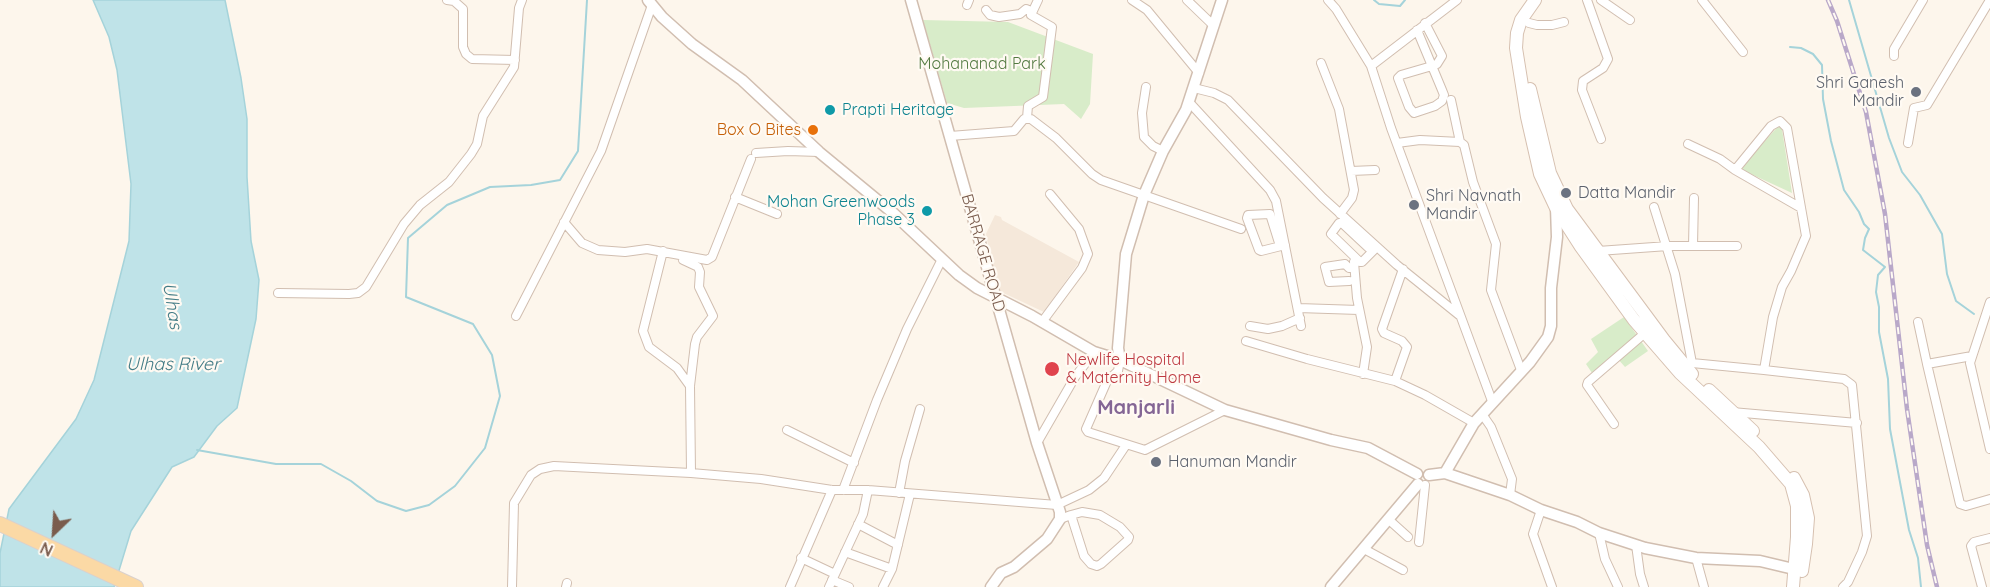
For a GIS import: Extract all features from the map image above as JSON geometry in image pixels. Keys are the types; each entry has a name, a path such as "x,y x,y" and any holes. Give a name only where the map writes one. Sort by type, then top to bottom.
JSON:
{"main road":[{"path":"1535,0 1521,20 1517,33 1517,59 1540,174 1556,208 1581,247 1645,333 1686,368"},
{"path":"1544,0 1528,23 1524,36 1524,55 1550,173 1567,209 1686,368 1709,395 1777,457 1793,477 1803,495 1808,518 1806,544 1793,587"},
{"path":"0,524 131,584"},
{"path":"1798,570 1799,587"}],"street":[{"path":"447,0 454,1 463,9 466,54 472,59 515,60"},
{"path":"278,293 350,294 358,293 366,288 404,224 420,206 449,182 477,144 483,116 510,76 515,60 519,8 522,0"},
{"name":"BARRAGE ROAD","path":"911,0 1037,443 1057,505 1065,517"},
{"path":"1029,12 1031,0"},
{"path":"986,10 990,15 999,17 1016,15 1029,12 1038,0"},
{"path":"1132,0 1147,10 1199,73"},
{"path":"1187,0 1214,26"},
{"path":"1222,0 1189,102 1162,151 1144,195 1126,254 1118,371 1107,381 1086,429 1088,432 1145,450 1225,410"},
{"path":"1328,0 1371,66 1459,315 1492,401"},
{"path":"1371,66 1457,0"},
{"path":"1587,0 1608,58 1603,68 1583,81 1582,90 1601,139"},
{"path":"1601,0 1630,20"},
{"path":"1702,0 1743,52"},
{"path":"1893,56 1894,49 1923,0"},
{"path":"1908,142 1914,108 1927,105 1990,0"},
{"path":"650,2 662,17 692,44 742,80 819,152 893,213 959,275 1094,352 1120,360 1225,410 1368,448 1422,479"},
{"path":"516,316 602,151 650,2"},
{"path":"950,136 1014,131 1027,118 1028,106 1042,97 1052,27 1029,12"},
{"path":"1528,23 1537,26 1552,26 1564,22"},
{"path":"1417,30 1432,66 1442,90 1442,101 1414,113 1408,107 1398,78 1401,75 1432,66 1441,60 1442,56 1425,23"},
{"path":"1321,63 1339,109 1354,195 1331,234 1360,262 1375,249"},
{"path":"1146,87 1142,113 1144,138 1162,151"},
{"path":"1194,88 1214,93 1228,100 1358,234 1459,315"},
{"path":"1451,100 1460,142 1464,145 1473,182 1497,244 1491,290 1521,370"},
{"path":"1189,102 1270,190 1276,201 1282,245"},
{"path":"1027,118 1056,138 1101,180 1241,229"},
{"path":"1734,170 1771,126 1780,121 1787,128 1806,236 1782,287 1773,317 1764,370"},
{"path":"1397,143 1420,140 1460,142"},
{"path":"1688,144 1720,159 1734,170 1801,208"},
{"path":"564,222 582,243 598,250 610,252 647,249 703,260 712,257 735,197 754,156 788,151 819,152"},
{"path":"1351,171 1375,170"},
{"path":"1042,321 1082,268 1088,254 1079,230 1050,194"},
{"path":"1445,473 1474,423 1548,337 1551,326 1551,288 1557,237 1556,208 1560,195"},
{"path":"735,197 777,214"},
{"path":"1693,246 1694,198"},
{"path":"1654,207 1675,274 1686,368 1764,370 1844,379 1850,381 1852,385 1867,536 1848,582 1843,587"},
{"path":"1250,326 1268,329 1301,322 1282,245 1270,214 1248,215 1247,218 1259,250 1282,245"},
{"path":"1598,251 1668,246 1737,246"},
{"path":"666,252 698,267 699,286 712,313 712,319 695,344 690,386 691,473"},
{"path":"666,252 643,331 649,347 677,368 690,386"},
{"path":"843,490 907,328 942,259"},
{"path":"1349,281 1327,281 1325,267 1345,264 1349,268 1354,264 1359,310 1367,347 1364,374"},
{"path":"1395,381 1407,347 1402,341 1384,333 1382,329 1403,269"},
{"path":"1990,302 1970,363 1990,448"},
{"path":"1299,308 1359,310"},
{"path":"1918,322 1960,504 1966,506 1990,499"},
{"path":"1614,424 1587,385 1588,382 1645,333"},
{"path":"1246,341 1395,381 1474,423"},
{"path":"1037,443 1075,377 1094,352"},
{"path":"1927,364 1972,356"},
{"path":"899,493 904,461 920,409"},
{"path":"1482,414 1491,426 1512,479 1510,495"},
{"path":"1729,414 1857,423"},
{"path":"786,430 855,463"},
{"path":"512,587 514,503 531,475 540,469 554,466 691,473 761,479 832,490 868,490 1057,505 1089,490 1104,478 1126,445"},
{"path":"1331,587 1422,479 1445,473 1510,495 1541,510 1636,545 1696,558 1760,561 1798,570"},
{"path":"1419,542 1422,479"},
{"path":"790,587 832,490"},
{"path":"832,580 863,514 868,490"},
{"path":"883,587 892,569 910,494"},
{"path":"1541,510 1533,534 1552,587"},
{"path":"991,587 1001,573 1014,567 1047,539 1065,517 1082,512 1100,515 1120,527 1129,537 1128,540 1101,564 1097,566 1091,564 1084,556 1065,517"},
{"path":"1388,519 1408,537"},
{"path":"858,524 898,545"},
{"path":"1599,533 1605,559 1618,587"},
{"path":"1982,587 1971,546 1974,542 1990,538"},
{"path":"1636,545 1644,587"},
{"path":"1364,549 1403,570"},
{"path":"845,552 892,569"},
{"path":"801,558 832,580 849,587"},
{"path":"1696,558 1704,587"}],"shaded area":[{"path":"995,215 1079,262 1044,312 997,290 997,276 993,271 986,234"}],"green space":[{"name":"Mohananad Park","path":"923,20 1008,22 1093,54 1090,104 1081,119 1064,104 964,108 947,103"},
{"path":"1781,123 1792,193 1740,169"},
{"path":"1624,317 1648,351 1625,367 1617,358 1594,376 1586,364 1598,352 1591,339"}],"water":[{"name":"Ulhas River","path":"93,0 225,0 247,119 247,177 251,241 259,280 256,319 237,408 217,426 194,457 172,467 131,531 114,587 0,587 0,553 9,509 76,419 94,380 129,241 131,184 117,70 109,37"}],"waterway":[{"path":"197,450 276,464 321,464 351,481 377,501 406,511 429,505 455,486 485,448 500,396 492,355 473,324 406,297 408,238 447,205 490,187 531,185 560,180 578,151 587,0"},
{"path":"1374,0 1379,4 1400,6 1405,0"},
{"path":"1849,0 1889,138 1902,172 1920,195 1942,234 1947,274 1956,301 1974,314"},
{"path":"1790,47 1801,48 1813,54 1822,65 1823,99 1844,190 1869,229 1863,250 1885,267 1878,275 1876,292 1879,307 1879,332 1888,379 1890,429 1909,530 1918,558 1921,587"}],"railway":[{"path":"1828,0 1866,112 1885,214 1907,409 1927,545 1937,587"}],"place":[{"name":"Shri Ganesh Mandir","path":"1916,92"},
{"name":"Prapti Heritage","path":"830,110"},
{"name":"Box O Bites","path":"813,130"},
{"name":"Datta Mandir","path":"1566,193"},
{"name":"Shri Navnath Mandir","path":"1414,205"},
{"name":"Mohan Greenwoods Phase 3","path":"927,211"},
{"name":"Newlife Hospital & Maternity Home","path":"1052,369"},
{"name":"Hanuman Mandir","path":"1156,462"}],"district":[{"name":"Manjarli","path":"1136,408"}],"water label":[{"name":"Ulhas","path":"172,306"}]}
